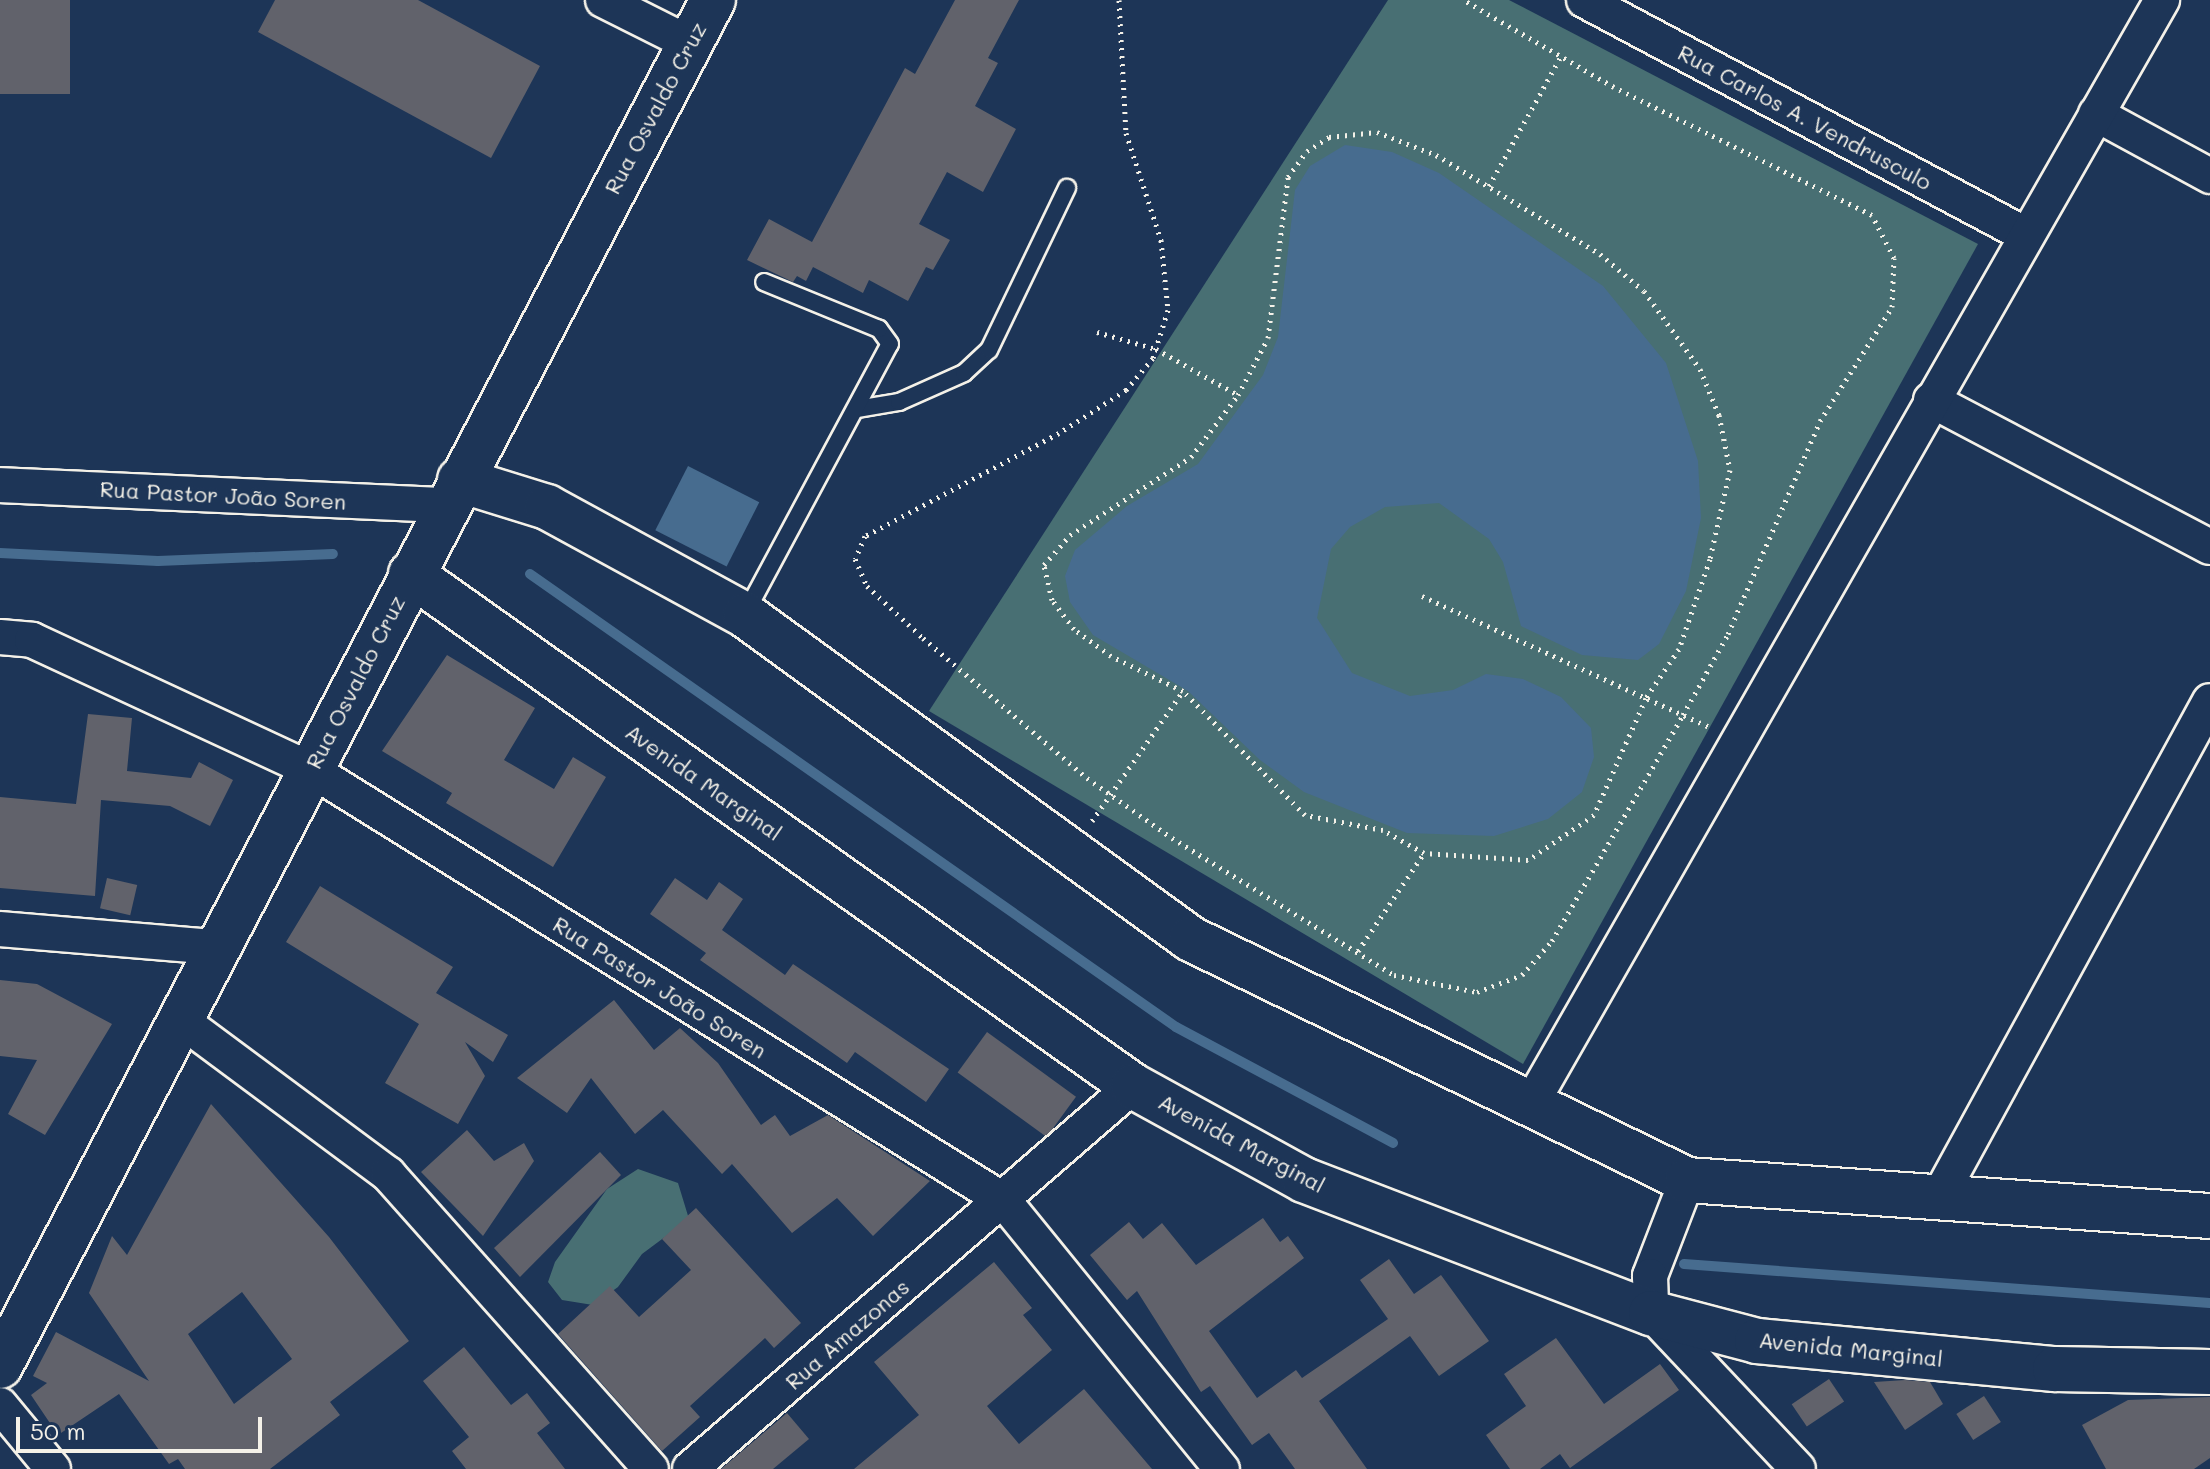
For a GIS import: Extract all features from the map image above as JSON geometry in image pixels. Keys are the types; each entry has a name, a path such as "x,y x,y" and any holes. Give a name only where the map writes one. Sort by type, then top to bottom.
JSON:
{"main road":[{"name":"Rua Osvaldo Cruz","path":"0,1366 178,1018 713,0"},
{"path":"453,493 547,507 745,615 1191,939 1687,1180 2210,1216"},
{"name":"Avenida Marginal","path":"411,574 1133,1086 1304,1180 1651,1313 1757,1341 2055,1369 2210,1372"}],"street":[{"path":"603,0 689,43"},
{"name":"Rua Carlos A. Vendrusculo","path":"1584,0 2025,234"},
{"path":"1531,1104 2025,234 2162,0"},
{"path":"2096,114 2210,176"},
{"path":"1931,400 2210,547"},
{"name":"Rua Pastor João Soren","path":"0,485 453,493"},
{"name":"Rua Pastor João Soren","path":"0,637 32,640 310,769 1003,1200 1222,1469"},
{"path":"1939,1197 2210,701"},
{"path":"0,929 216,947"},
{"path":"178,1018 388,1174 651,1469"},
{"name":"Rua Amazonas","path":"690,1469 1133,1086"},
{"path":"1687,1180 1650,1276 1651,1313 1798,1469"},
{"path":"0,1405 53,1469"}],"lane":[{"path":"857,409 899,402 964,373 983,357 1067,188"},
{"path":"745,615 887,355 886,335 764,282"}],"path":[{"path":"1119,0 1126,133 1164,268 1168,310 1156,349 1126,390 865,536 855,559 867,586 923,638 1108,793 1394,975 1477,992 1522,975 1552,941 1683,715 1728,634 1820,421 1892,307 1894,258 1872,215 1561,56 1464,0"},
{"path":"1489,186 1561,56"},
{"path":"1377,132 1436,155 1489,186 1600,254 1644,291 1700,369 1719,415 1730,470 1710,559 1679,649 1646,698 1594,815 1528,860 1424,853 1383,830 1305,815 1183,691 1111,656 1074,629 1052,600 1044,565 1070,535 1191,457 1238,395 1268,338 1288,177 1307,151 1329,137 1377,132"},
{"path":"1097,332 1156,349 1238,395"},
{"path":"1422,596 1738,740"},
{"path":"1072,853 1108,793 1183,691"},
{"path":"1358,951 1424,853"}],"green space":[{"path":"1388,0 1509,0 1978,244 1523,1064 929,711"},
{"path":"638,1169 678,1183 689,1219 642,1254 618,1287 593,1305 562,1300 548,1282 555,1262 607,1189"}],"water":[{"path":"1345,145 1392,152 1439,173 1603,286 1666,363 1698,461 1701,518 1686,591 1659,644 1638,660 1582,655 1521,626 1503,562 1489,539 1439,503 1385,507 1350,527 1331,549 1317,618 1352,673 1410,696 1453,690 1486,674 1523,679 1561,697 1591,728 1594,757 1582,792 1548,819 1494,836 1407,833 1304,792 1260,760 1188,691 1093,635 1070,602 1065,576 1075,550 1127,506 1198,464 1263,375 1278,337 1295,190 1310,166"},
{"path":"688,466 759,502 727,566 655,530"}],"building":[{"path":"0,0 70,0 70,94 0,94"},
{"path":"275,0 418,0 540,66 491,158 258,32"},
{"path":"955,0 1019,0 988,58 998,63 975,106 1016,129 983,192 947,172 919,224 950,240 933,270 926,267 908,301 869,280 863,293 813,267 806,281 797,276 793,282 747,260 769,219 812,242 905,68 915,74"},
{"path":"447,655 535,708 504,760 554,789 573,757 606,777 553,867 446,803 452,793 382,751"},
{"path":"88,714 132,718 127,771 191,778 199,762 233,780 210,826 170,806 101,800 95,896 0,888 0,797 76,804"},
{"path":"107,878 137,885 130,915 100,908"},
{"path":"675,878 707,900 719,882 743,899 722,930 785,975 793,964 949,1069 926,1102 855,1052 847,1063 700,960 706,953 650,914"},
{"path":"320,886 453,967 436,993 508,1035 493,1062 465,1042 485,1076 458,1124 385,1083 419,1024 286,942"},
{"path":"0,980 37,984 112,1024 45,1135 8,1114 37,1060 0,1056"},
{"path":"614,1000 654,1050 680,1028 718,1063 761,1125 775,1115 790,1136 828,1115 930,1181 873,1236 837,1198 792,1233 732,1164 722,1174 663,1110 635,1134 591,1078 567,1113 517,1078"},
{"path":"987,1032 1076,1097 1047,1137 958,1072"},
{"path":"211,1104 329,1237 409,1341 330,1402 340,1415 270,1469 185,1469 178,1459 169,1464 119,1394 58,1435 31,1395 47,1383 33,1376 56,1332 149,1381 89,1293 112,1236 127,1255","holes":["242,1292 292,1359 234,1404 188,1334"]},
{"path":"467,1130 494,1161 524,1143 534,1161 483,1236 421,1172"},
{"path":"600,1152 621,1175 520,1277 494,1248"},
{"path":"696,1208 801,1323 774,1348 765,1338 690,1406 700,1417 662,1451 558,1334 610,1286 639,1317 691,1270 662,1239"},
{"path":"1263,1218 1280,1242 1288,1236 1304,1258 1209,1331 1257,1398 1296,1370 1302,1378 1388,1319 1360,1280 1389,1259 1414,1294 1441,1275 1489,1341 1439,1376 1410,1336 1319,1401 1367,1469 1295,1469 1269,1433 1252,1445 1210,1386 1201,1392 1137,1291 1127,1300 1090,1255 1129,1222 1143,1239 1162,1223 1196,1265"},
{"path":"994,1262 1032,1308 1023,1315 1052,1350 987,1406 1019,1444 1084,1389 1152,1469 854,1469 919,1415 874,1362"},
{"path":"1556,1338 1604,1404 1660,1364 1679,1390 1570,1468 1560,1454 1540,1469 1510,1469 1486,1435 1526,1406 1504,1374"},
{"path":"464,1347 511,1405 527,1393 550,1423 537,1433 565,1469 466,1469 452,1451 469,1437 423,1381"},
{"path":"1829,1379 1844,1401 1807,1427 1792,1404"},
{"path":"1874,1382 1930,1382 1943,1404 1905,1430"},
{"path":"1984,1396 2001,1422 1973,1440 1956,1414"},
{"path":"2210,1397 2210,1458 2194,1469 2106,1469 2082,1425 2128,1400"},
{"path":"787,1413 809,1439 773,1469 721,1469"}],"waterway":[{"path":"0,553 158,561 333,554"},
{"path":"530,574 1176,1027 1393,1143"},
{"path":"1684,1264 2210,1303"}]}
